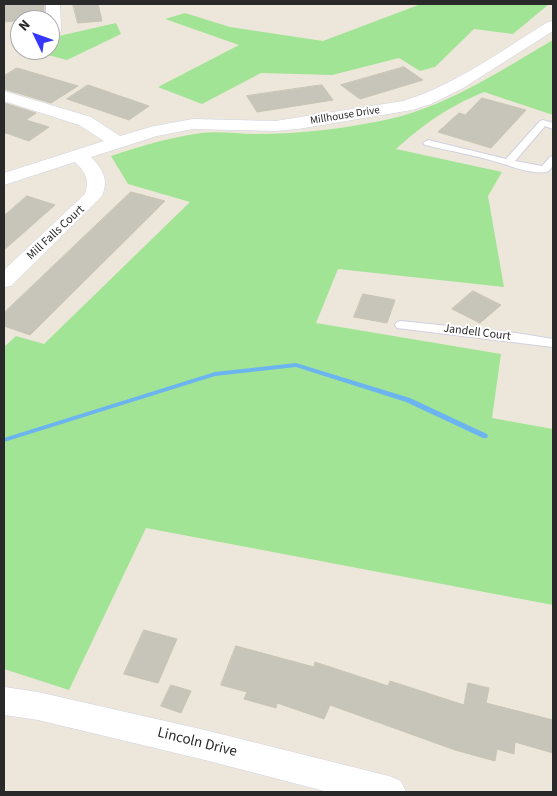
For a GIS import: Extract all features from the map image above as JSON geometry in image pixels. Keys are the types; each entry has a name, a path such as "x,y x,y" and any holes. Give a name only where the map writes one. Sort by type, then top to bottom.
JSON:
{"street":[{"name":"Millhouse Drive","path":"4,179 154,131 174,127 207,124 275,126 298,124 406,106 425,100 457,85 553,25"},
{"path":"4,96 85,121 102,130 118,143"},
{"name":"Mill Falls Court","path":"4,281 93,196 97,189 96,175 92,168 79,156"},
{"name":"Lincoln Drive","path":"4,701 38,706 190,741 389,792"}],"lane":[{"path":"508,163 543,123 553,126"},
{"path":"428,143 535,169 545,169 553,159"},
{"name":"Jandell Court","path":"401,325 507,336 553,343"}],"green space":[{"path":"421,4 548,5 513,34 474,29 435,67 420,71 399,58 332,75 261,73 202,104 158,87 239,45 165,19 185,13 230,27 323,41"},
{"path":"116,23 121,34 67,60 60,58 60,36"},
{"path":"553,40 553,115 484,92 437,116 396,149 502,172 488,196 504,287 338,269 316,323 501,354 492,418 553,429 553,605 146,528 69,690 4,669 4,347 16,336 44,344 190,202 128,184 111,156 156,142 202,133 273,134 309,132 398,117 419,111 458,94"}],"building":[{"path":"4,4 44,4 44,10 10,10 10,21 4,22"},
{"path":"73,4 98,4 102,21 78,23"},
{"path":"404,67 423,80 360,99 341,85"},
{"path":"17,68 78,86 51,103 4,89 4,76"},
{"path":"88,85 149,106 129,120 67,99"},
{"path":"322,85 333,100 257,112 247,96"},
{"path":"482,98 526,110 491,148 438,132 459,113 465,115"},
{"path":"4,103 36,113 26,120 49,127 29,141 6,133 4,134"},
{"path":"131,192 165,201 30,335 4,326 4,313"},
{"path":"27,196 55,205 4,250 4,216"},
{"path":"473,291 501,305 480,323 452,309"},
{"path":"363,294 395,300 387,323 354,317"},
{"path":"144,630 177,639 158,683 124,674"},
{"path":"236,646 314,667 315,662 388,686 390,681 464,705 468,683 489,688 486,703 553,720 553,753 515,742 514,754 497,749 495,761 455,750 330,705 324,719 277,703 276,708 244,699 247,692 221,685"},
{"path":"171,685 191,691 181,713 161,706"}],"waterway":[{"path":"4,440 215,374 296,365 408,400 485,436"}]}
